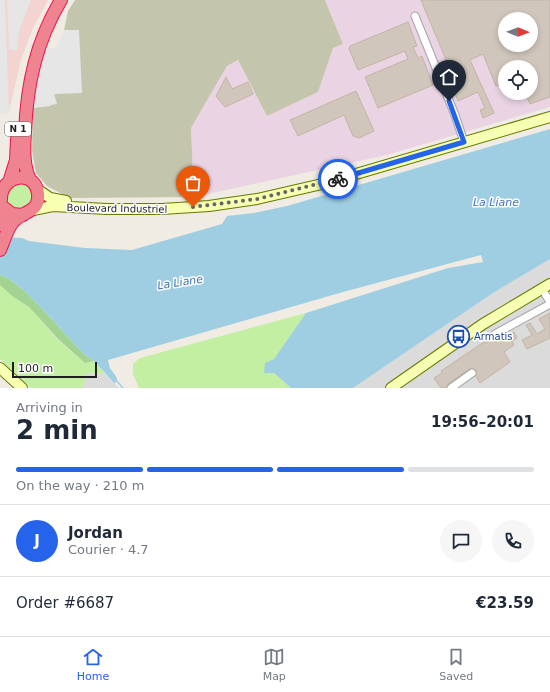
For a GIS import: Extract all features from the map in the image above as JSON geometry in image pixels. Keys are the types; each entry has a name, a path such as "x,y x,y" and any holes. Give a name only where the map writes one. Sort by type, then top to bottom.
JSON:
{"highway":[{"name":"N 1","path":"10,179 16,157 20,99 29,63 52,0"},
{"name":"N 1","path":"36,43 60,0"},
{"name":"N 1","path":"29,63 24,144 26,168 34,185"},
{"path":"0,250 4,225 2,188 10,179 20,177 34,185 38,199 28,212 4,225"},
{"path":"2,204 11,214 28,212"}],"street":[{"path":"415,16 463,140"},
{"name":"Boulevard Industriel","path":"28,212 51,206 106,209 162,209 243,201 316,186 550,112"},
{"name":"Boulevard Industriel","path":"34,185 44,196 54,199 102,204 164,203 220,199 307,182 550,117"},
{"path":"391,388 484,324 546,286 550,303 495,334"},
{"path":"0,368 22,388"},
{"path":"451,388 472,373"},
{"path":"0,377 12,388"}],"shaded area":[{"path":"0,0 48,0 32,30 21,60 9,112 0,114"},
{"path":"0,0 5,0 9,112 0,114"},
{"path":"7,0 31,0 19,31 17,50 9,50"},
{"path":"75,0 325,0 343,44 333,48 318,92 267,116 238,60 227,66 191,128 194,197 70,198 47,186 36,173 32,150 33,108 50,106 79,30 64,30 68,11"},
{"path":"325,0 550,0 550,107 387,155 194,197 191,128 227,66 238,60 267,116 318,92 333,48 343,44"},
{"path":"64,30 79,30 82,93 54,94 57,104 33,108 36,80 44,49 56,48"},
{"path":"550,259 550,388 353,388 493,293"},
{"path":"87,373 105,374 119,388 82,388"}],"green space":[{"path":"13,182 28,184 30,188 32,201 25,210 10,208 5,200"},
{"path":"0,275 9,279 20,287 44,310 84,354 94,361 85,363 59,340 29,307 12,296 0,285"},
{"path":"0,285 12,296 29,307 58,340 85,363 94,361 105,374 87,373 82,388 31,388 0,359"},
{"path":"306,313 274,360 274,373 291,388 139,388 133,374 133,364 140,358"}],"water":[{"name":"La Liane","path":"550,129 550,259 493,293 353,388 291,388 274,373 264,373 265,363 274,359 306,313 448,268 483,262 481,255 343,292 108,360 110,368 117,378 115,384 20,287 9,279 0,275 0,237 22,238 29,241 85,248 132,250 222,224 227,216 254,213 287,206"}],"building":[{"path":"421,0 550,0 550,97 530,104 528,100 538,100 538,60 498,60 498,85 496,86 483,54 470,60 494,113 483,118 480,110 485,108 478,92 458,101 455,93 459,91"},
{"path":"408,22 417,46 413,47 418,58 422,56 433,85 378,108 365,77 408,59 405,51 358,70 349,49 350,46"},
{"path":"226,77 232,89 248,82 253,94 225,107 216,96"},
{"path":"356,91 374,131 359,138 353,136 344,115 298,136 290,120"},
{"path":"550,313 550,338 527,349 522,340 532,335 526,325 530,323 537,334 545,329 539,319"},
{"path":"514,332 517,338 512,341 514,345 504,352 510,362 480,383 476,376 476,370 471,368 448,384 446,388 441,388 434,378 443,372 441,371 484,342 485,343 492,338 496,342"}],"waterway":[{"path":"115,379 123,388"}],"way so far":[{"path":"193,207 257,199 304,189 338,179"}],"place":[{"name":"Armatis","path":"458,336"}],"route":[{"path":"338,179 464,142 457,119 449,101"}]}
